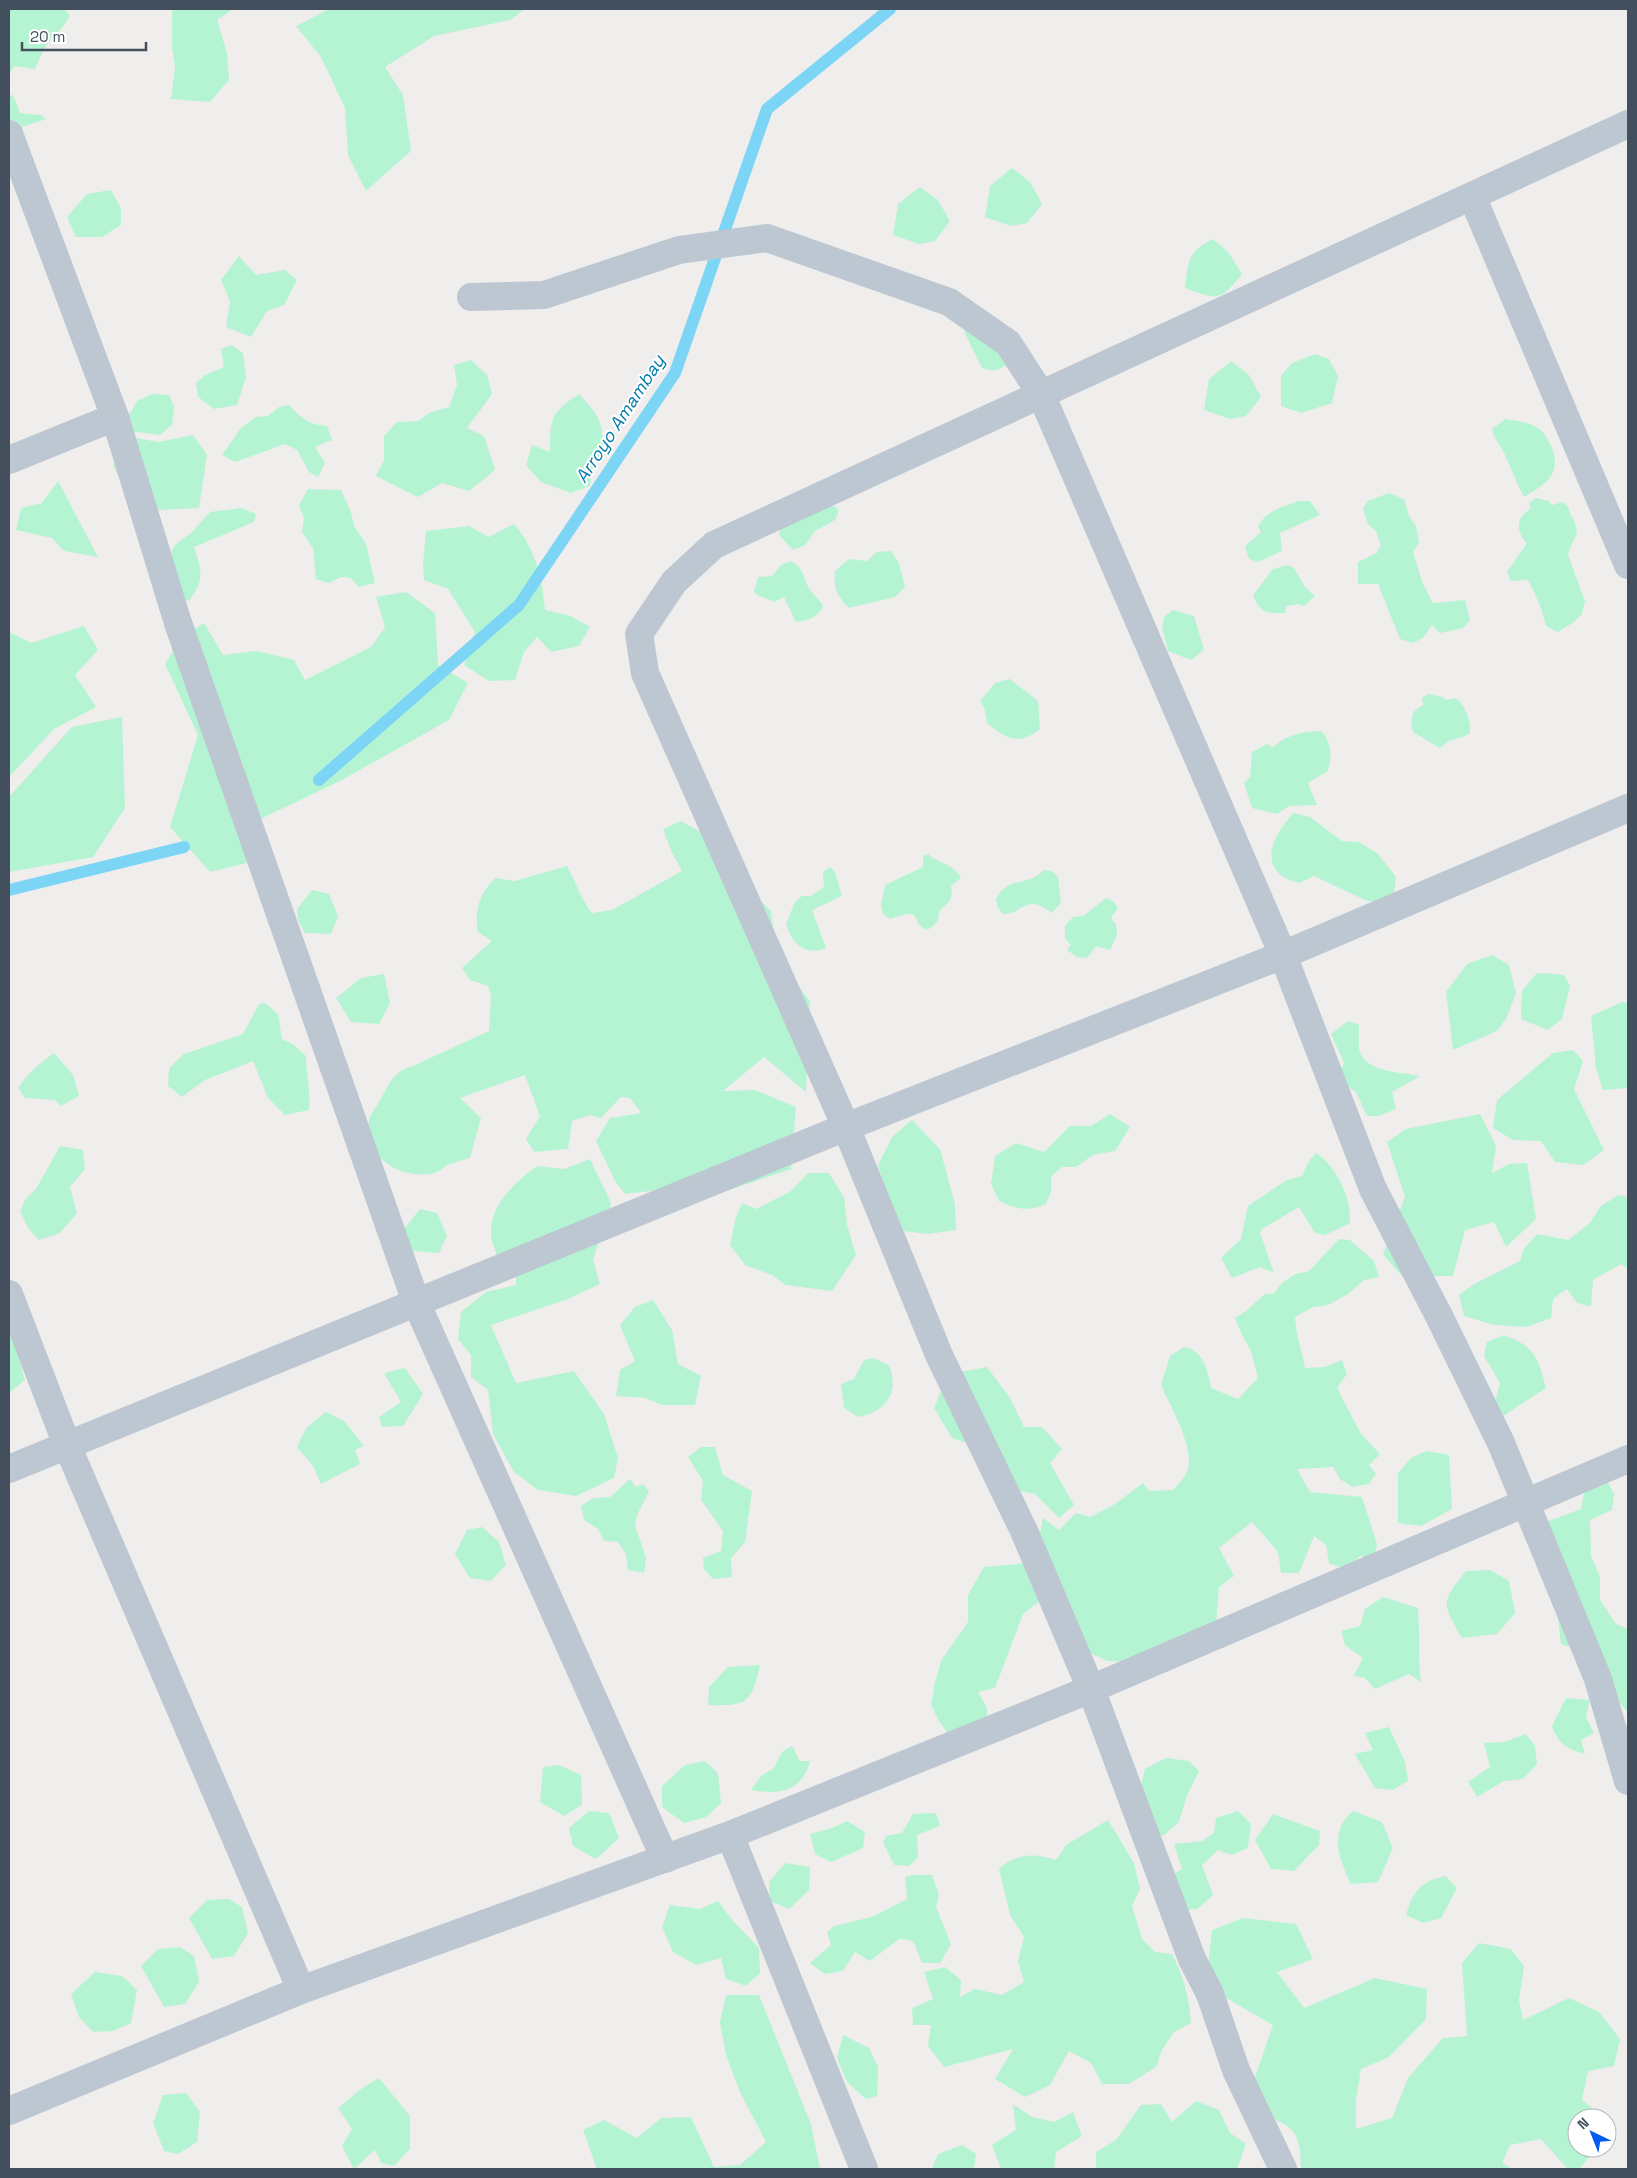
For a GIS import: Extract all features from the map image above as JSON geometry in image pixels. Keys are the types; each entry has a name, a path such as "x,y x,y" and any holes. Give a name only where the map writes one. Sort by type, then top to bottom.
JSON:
{"street":[{"path":"1283,2169 1236,2070 1210,1994 1192,1959 1091,1689 1024,1531 939,1355 846,1127 645,673 639,634 674,582 714,545 1628,124"},
{"path":"9,134 114,417 178,623 416,1302 666,1859"},
{"path":"1472,196 1628,565"},
{"path":"471,297 544,295 679,250 767,238 949,302 1008,343 1041,394 1283,955 1373,1189 1439,1316 1501,1443 1524,1503 1598,1679 1628,1781"},
{"path":"9,460 114,417"},
{"path":"9,1469 846,1127 1283,955 1628,808"},
{"path":"9,1294 68,1445 302,1990"},
{"path":"9,2110 302,1990 730,1835 1091,1689 1628,1459"},
{"path":"730,1835 864,2169"}],"green space":[{"path":"9,9 65,9 70,16 47,44 35,69 14,66 9,75"},
{"path":"172,9 233,9 217,20 227,53 229,80 210,102 171,99 175,67 172,48"},
{"path":"329,9 525,9 510,20 434,36 385,67 403,95 411,151 366,191 348,155 345,108 321,57 296,26"},
{"path":"13,95 20,113 41,115 46,119 22,127 41,186 9,143 9,96"},
{"path":"1012,168 1030,182 1042,204 1027,223 1011,226 985,217 990,186"},
{"path":"920,187 938,200 950,221 935,241 919,244 893,235 898,204"},
{"path":"111,190 121,208 121,225 102,237 76,237 67,217 87,194"},
{"path":"1213,239 1229,253 1242,274 1228,290 1217,296 1204,295 1185,288 1190,258 1193,253"},
{"path":"239,256 256,275 285,270 297,280 284,305 267,311 251,337 226,327 230,302 221,280"},
{"path":"971,322 1007,360 1005,366 994,371 982,368 964,331"},
{"path":"231,345 243,353 246,377 237,405 214,409 198,397 196,383 205,375 224,367 221,349"},
{"path":"1315,354 1329,359 1338,376 1332,403 1301,413 1281,406 1281,376 1292,363"},
{"path":"471,360 487,375 492,394 467,428 484,436 495,470 469,491 442,483 418,497 376,476 384,460 384,436 397,422 418,421 431,412 449,407 457,385 454,365"},
{"path":"1231,361 1249,375 1261,397 1246,416 1230,419 1204,410 1209,379"},
{"path":"152,394 169,395 174,407 172,425 160,435 138,432 114,435 121,418 131,412 137,401"},
{"path":"579,394 600,422 603,457 594,461 590,486 571,493 541,482 526,465 532,445 550,452 550,432 557,412"},
{"path":"289,405 306,420 327,426 332,440 315,447 325,463 318,477 309,472 297,450 285,444 235,462 222,455 241,428 256,417 268,416 279,407"},
{"path":"1505,419 1532,425 1539,429 1548,439 1555,457 1555,465 1550,478 1539,488 1524,497 1492,429"},
{"path":"193,435 207,455 199,508 160,510 127,493 113,465 131,437 158,442"},
{"path":"58,481 98,557 64,551 52,538 16,530 21,508 42,503"},
{"path":"308,489 341,490 351,512 354,526 366,544 375,583 359,587 351,578 341,577 329,583 316,579 313,548 302,532 304,518 299,505"},
{"path":"1389,493 1404,499 1409,516 1416,526 1419,543 1413,552 1423,584 1433,603 1465,600 1470,620 1463,628 1440,633 1432,625 1423,638 1413,643 1400,639 1378,584 1358,584 1358,562 1377,553 1381,545 1376,531 1368,524 1363,509 1368,501"},
{"path":"1536,498 1549,501 1552,505 1563,502 1575,522 1577,532 1568,555 1585,601 1582,614 1574,622 1558,632 1546,626 1540,605 1528,580 1511,581 1507,572 1527,543 1519,530 1520,520 1531,509 1529,503"},
{"path":"1299,501 1310,501 1320,515 1280,533 1282,551 1258,562 1249,559 1245,546 1261,532 1258,526 1262,520 1276,509"},
{"path":"833,505 839,510 835,520 815,531 805,545 793,550 779,535 780,526 819,506"},
{"path":"241,508 256,514 254,522 194,547 199,563 200,581 189,601 180,596 162,565 176,544 192,532 210,512"},
{"path":"514,524 528,544 537,564 545,610 571,616 590,627 579,646 551,652 537,637 524,652 515,680 489,681 464,665 475,632 448,589 424,580 423,565 426,531 469,526 489,537"},
{"path":"891,551 899,563 905,587 895,597 849,608 841,600 837,591 835,571 849,559 867,561 877,552"},
{"path":"791,561 798,567 810,590 823,605 816,616 796,622 784,597 774,602 757,595 754,591 758,577 772,576 781,565"},
{"path":"1288,565 1294,568 1305,587 1315,596 1304,606 1298,604 1286,606 1285,613 1273,613 1261,609 1253,595 1273,569"},
{"path":"406,592 435,613 438,665 468,683 449,720 338,782 239,829 247,863 210,872 170,827 198,735 165,664 180,639 204,623 223,655 257,651 294,660 305,680 371,647 385,627 376,597"},
{"path":"1173,610 1194,616 1204,650 1191,660 1168,651 1162,627 1164,617"},
{"path":"84,626 98,650 75,675 96,707 54,729 9,777 9,632 31,643"},
{"path":"1010,679 1038,701 1040,729 1019,739 1000,733 987,723 985,710 980,701 995,683"},
{"path":"1428,694 1443,697 1445,700 1455,698 1459,701 1467,713 1470,733 1444,744 1440,748 1413,732 1412,716 1423,705 1422,698"},
{"path":"122,717 125,808 93,857 9,872 9,797 72,727"},
{"path":"1321,731 1329,744 1330,760 1328,771 1308,783 1317,805 1289,806 1277,814 1252,808 1244,783 1250,777 1252,752 1267,744 1273,747 1295,734"},
{"path":"1293,813 1310,817 1342,841 1359,842 1378,854 1396,877 1394,892 1382,902 1367,901 1314,876 1299,883 1283,876 1275,868 1272,860 1272,851 1278,835"},
{"path":"681,821 711,838 746,887 771,911 777,959 810,1001 806,1092 764,1057 723,1091 755,1090 796,1107 791,1169 723,1192 702,1185 625,1194 615,1181 596,1141 610,1118 641,1113 630,1098 621,1097 601,1118 590,1115 572,1121 568,1149 534,1152 526,1139 540,1116 525,1075 460,1098 481,1118 470,1158 448,1165 438,1172 431,1174 407,1173 386,1163 372,1145 369,1133 369,1120 394,1077 407,1068 489,1031 491,996 488,986 470,980 462,968 492,941 478,932 477,916 479,902 485,890 495,878 515,881 567,866 592,913 612,910 682,871 672,853 663,829"},
{"path":"928,854 950,866 961,878 951,886 952,895 950,900 939,912 936,923 927,930 920,926 914,915 906,914 890,919 883,914 881,906 885,885 923,867 923,856"},
{"path":"830,867 835,872 842,896 812,910 826,948 812,951 796,943 786,924 795,902 802,896 811,896 824,887 823,872"},
{"path":"1044,870 1052,871 1058,877 1061,903 1052,913 1036,904 1030,904 1016,911 1003,914 998,908 996,899 1001,892 1006,887 1031,879"},
{"path":"312,890 329,894 338,917 331,934 305,933 298,920 297,909"},
{"path":"1106,898 1113,901 1118,908 1111,918 1116,924 1117,935 1110,950 1096,946 1087,958 1077,957 1067,950 1071,945 1065,938 1065,926 1073,917 1083,916"},
{"path":"1492,955 1509,965 1516,993 1506,1019 1497,1031 1453,1050 1446,992 1467,964"},
{"path":"384,974 390,1003 379,1024 351,1022 336,998 361,978"},
{"path":"1536,974 1564,975 1570,986 1562,1019 1548,1030 1521,1019 1522,991"},
{"path":"1622,1002 1628,1003 1628,1088 1603,1090 1596,1068 1591,1016"},
{"path":"265,1003 278,1014 282,1039 294,1045 306,1056 309,1110 285,1115 268,1098 253,1061 205,1080 182,1097 168,1086 169,1068 184,1054 243,1034 259,1004"},
{"path":"1348,1021 1359,1025 1360,1053 1364,1060 1378,1068 1420,1076 1392,1092 1396,1109 1379,1116 1367,1116 1356,1092 1337,1079 1344,1063 1331,1034"},
{"path":"1573,1050 1583,1061 1574,1089 1604,1150 1583,1165 1555,1162 1541,1141 1513,1140 1493,1128 1497,1100 1553,1053"},
{"path":"54,1053 73,1075 79,1096 61,1106 55,1100 25,1098 18,1088 34,1069"},
{"path":"1110,1114 1130,1127 1115,1151 1093,1155 1076,1167 1062,1167 1051,1177 1051,1192 1046,1204 1028,1209 1011,1206 999,1201 991,1184 995,1156 1016,1143 1044,1152 1070,1126 1091,1126"},
{"path":"1480,1114 1496,1146 1492,1173 1509,1164 1527,1163 1536,1219 1506,1247 1494,1222 1465,1230 1453,1276 1402,1276 1383,1254 1405,1197 1387,1142 1406,1129"},
{"path":"912,1120 940,1149 955,1204 956,1230 928,1234 902,1231 890,1206 878,1165 892,1137"},
{"path":"60,1146 83,1150 85,1169 70,1187 77,1213 60,1233 39,1240 28,1228 20,1211 26,1198 36,1189"},
{"path":"1317,1153 1331,1167 1342,1184 1346,1193 1350,1223 1325,1235 1315,1233 1299,1207 1262,1229 1260,1233 1274,1273 1260,1267 1232,1278 1221,1258 1241,1239 1248,1206 1287,1180 1302,1176 1310,1159"},
{"path":"590,1159 611,1203 610,1219 497,1256 491,1237 491,1226 498,1205 512,1187 537,1166 564,1169"},
{"path":"808,1173 829,1173 844,1197 847,1225 856,1255 832,1291 785,1285 772,1275 745,1265 730,1245 735,1220 742,1203 756,1209 791,1191"},
{"path":"1618,1195 1628,1197 1628,1269 1621,1264 1593,1280 1591,1307 1577,1303 1567,1289 1553,1299 1551,1318 1526,1327 1494,1325 1464,1316 1459,1295 1465,1290 1520,1261 1523,1250 1537,1234 1568,1240 1590,1223 1600,1207"},
{"path":"420,1209 437,1213 447,1236 439,1253 412,1251 406,1239 405,1228"},
{"path":"600,1238 593,1260 600,1284 568,1299 491,1325 516,1383 574,1371 604,1414 618,1458 614,1478 576,1496 538,1490 514,1472 493,1434 488,1390 471,1377 471,1355 458,1339 461,1312 486,1292 516,1285 516,1267"},
{"path":"1339,1239 1350,1240 1374,1261 1379,1277 1364,1280 1348,1294 1328,1305 1313,1307 1295,1317 1297,1330 1305,1368 1325,1367 1342,1360 1347,1374 1337,1388 1361,1434 1380,1454 1369,1465 1376,1474 1369,1484 1352,1487 1340,1479 1333,1467 1297,1469 1310,1492 1362,1497 1377,1544 1374,1559 1361,1556 1345,1568 1329,1564 1326,1545 1314,1536 1299,1573 1281,1573 1278,1552 1252,1522 1219,1548 1234,1576 1219,1587 1216,1625 1132,1662 1107,1661 1078,1647 1051,1592 1023,1614 995,1688 978,1692 987,1708 987,1726 952,1739 939,1721 931,1705 935,1682 942,1659 968,1622 968,1595 984,1567 1041,1562 1038,1543 1043,1518 1059,1530 1076,1513 1090,1517 1115,1504 1143,1483 1149,1491 1173,1490 1186,1474 1189,1462 1188,1451 1181,1428 1161,1385 1170,1356 1184,1347 1191,1349 1204,1362 1211,1388 1238,1399 1258,1378 1251,1351 1235,1318 1265,1294 1273,1294 1283,1282 1296,1274 1309,1271"},
{"path":"653,1300 672,1330 678,1364 701,1376 695,1405 663,1405 645,1398 616,1396 620,1370 635,1361 620,1325 635,1307"},
{"path":"12,1334 25,1380 9,1393 9,1337"},
{"path":"1504,1335 1523,1344 1534,1354 1546,1388 1503,1416 1494,1406 1500,1383 1484,1356 1487,1342"},
{"path":"873,1358 889,1365 893,1384 891,1392 883,1406 876,1411 858,1417 844,1408 841,1384 854,1379 864,1360"},
{"path":"987,1367 1010,1398 1024,1427 1042,1427 1062,1449 1050,1463 1074,1505 1059,1518 1035,1494 988,1484 991,1451 952,1438 934,1408 948,1374"},
{"path":"405,1368 423,1394 403,1426 382,1427 379,1417 401,1402 384,1373"},
{"path":"326,1412 344,1421 364,1446 355,1450 360,1464 321,1484 313,1466 297,1447 306,1428"},
{"path":"701,1447 715,1447 723,1475 752,1491 745,1542 731,1558 732,1577 713,1579 704,1569 703,1558 721,1551 723,1531 701,1500 703,1481 688,1457"},
{"path":"1427,1451 1449,1455 1452,1509 1421,1526 1398,1523 1398,1473 1411,1458"},
{"path":"630,1479 636,1487 643,1484 649,1492 638,1513 635,1525 646,1558 644,1573 628,1570 626,1554 618,1542 604,1541 598,1529 584,1520 581,1506 593,1498 610,1497"},
{"path":"1606,1479 1614,1494 1612,1510 1590,1520 1591,1556 1600,1577 1600,1600 1616,1624 1628,1629 1628,1712 1608,1690 1587,1652 1561,1644 1546,1522 1581,1509 1586,1483"},
{"path":"482,1527 499,1542 506,1565 491,1581 470,1578 455,1554 467,1530"},
{"path":"1490,1570 1509,1581 1515,1613 1497,1634 1462,1638 1448,1610 1448,1597 1466,1571"},
{"path":"1383,1597 1418,1608 1421,1682 1409,1674 1375,1689 1365,1678 1354,1676 1363,1658 1345,1645 1341,1631 1360,1626 1365,1609"},
{"path":"760,1665 754,1688 745,1700 731,1705 708,1705 709,1687 728,1667"},
{"path":"1566,1698 1590,1700 1586,1717 1594,1733 1581,1740 1585,1754 1564,1745 1554,1732 1552,1726"},
{"path":"1389,1727 1405,1762 1408,1781 1392,1790 1375,1788 1355,1754 1373,1750 1365,1733"},
{"path":"1526,1734 1535,1746 1537,1764 1523,1779 1504,1781 1477,1797 1468,1782 1490,1767 1484,1743 1504,1742"},
{"path":"792,1746 800,1761 810,1761 801,1779 788,1789 780,1791 751,1790 761,1776 774,1768 782,1752"},
{"path":"1166,1758 1189,1761 1199,1771 1187,1795 1179,1822 1163,1836 1132,1819 1145,1769"},
{"path":"705,1761 718,1773 721,1803 706,1817 684,1823 662,1807 662,1786 685,1765"},
{"path":"559,1765 581,1775 582,1805 564,1816 540,1802 543,1767"},
{"path":"589,1811 609,1813 619,1838 596,1859 573,1846 569,1828"},
{"path":"1238,1811 1251,1824 1248,1848 1232,1855 1218,1850 1202,1865 1213,1895 1197,1909 1163,1911 1160,1881 1182,1869 1174,1844 1202,1841 1214,1833 1216,1818"},
{"path":"1353,1811 1382,1822 1393,1848 1378,1882 1351,1884 1343,1865 1338,1846 1338,1837 1345,1819"},
{"path":"936,1813 940,1826 917,1835 918,1857 909,1866 894,1865 883,1842 886,1836 902,1833 913,1814"},
{"path":"1273,1814 1320,1831 1319,1845 1294,1871 1271,1869 1255,1840"},
{"path":"1108,1820 1134,1863 1140,1889 1132,1906 1142,1939 1155,1952 1172,1954 1185,1988 1191,2023 1174,2032 1162,2050 1156,2067 1129,2084 1102,2084 1091,2063 1069,2051 1050,2085 1025,2097 995,2079 1013,2049 944,2067 928,2046 931,2025 913,2025 912,2008 933,1999 924,1972 945,1967 961,1980 960,1997 975,1989 1002,1995 1024,1982 1018,1961 1024,1937 1010,1915 999,1869 1019,1857 1041,1856 1056,1860 1066,1845"},
{"path":"847,1821 865,1832 863,1848 831,1862 815,1854 810,1834 832,1828"},
{"path":"785,1863 810,1867 809,1890 789,1909 770,1901 769,1882"},
{"path":"932,1875 939,1895 936,1907 951,1944 940,1963 922,1963 913,1941 899,1939 870,1961 855,1952 843,1971 825,1974 810,1963 831,1945 827,1932 834,1926 872,1917 907,1899 905,1877"},
{"path":"1445,1876 1457,1888 1441,1918 1423,1923 1406,1915 1419,1889 1429,1881"},
{"path":"229,1899 242,1907 248,1933 234,1956 212,1959 189,1918 207,1900"},
{"path":"718,1901 733,1921 759,1948 760,1973 746,1986 726,1979 721,1958 696,1965 673,1952 662,1927 670,1905 700,1909"},
{"path":"1243,1918 1296,1924 1313,1959 1277,1972 1304,2008 1375,1978 1427,1989 1426,2019 1389,2057 1361,2069 1356,2100 1356,2129 1392,2118 1408,2078 1443,2038 1467,2036 1462,1963 1479,1943 1511,1949 1524,1966 1519,2000 1523,2020 1569,1998 1599,2012 1620,2039 1614,2066 1588,2071 1582,2100 1592,2108 1567,2108 1567,2158 1588,2158 1579,2169 1568,2169 1541,2139 1510,2145 1502,2163 1513,2169 1301,2169 1299,2147 1294,2133 1283,2124 1263,2113 1252,2086 1273,2025 1216,1992 1208,1966 1212,1930"},
{"path":"180,1947 194,1956 199,1982 185,2004 164,2007 141,1966 158,1949"},
{"path":"95,1972 122,1976 137,1990 131,2023 113,2031 93,2032 79,2017 71,1994"},
{"path":"726,1995 759,1995 811,2124 820,2169 597,2169 583,2130 604,2120 637,2138 661,2118 691,2117 714,2167 740,2165 766,2142 740,2092 726,2055 720,2022"},
{"path":"843,2035 869,2048 878,2067 877,2096 866,2099 847,2082 837,2058"},
{"path":"379,2078 410,2116 410,2149 394,2166 381,2163 375,2150 354,2169 342,2146 352,2129 338,2108 361,2089"},
{"path":"186,2093 200,2112 197,2142 178,2154 164,2151 153,2123 163,2095"},
{"path":"1196,2101 1219,2110 1230,2133 1246,2144 1237,2169 1096,2169 1096,2152 1116,2140 1141,2105 1161,2104 1172,2122"},
{"path":"1013,2104 1032,2117 1054,2122 1073,2112 1082,2136 1056,2152 1054,2169 1001,2169 992,2145 1016,2130"},
{"path":"962,2145 976,2154 974,2169 932,2169 938,2154"}],"waterway":[{"name":"Arroyo Amambay","path":"319,780 519,605 675,373 767,109 890,9"},
{"name":"Arroyo Amambay","path":"9,890 184,847"}]}
